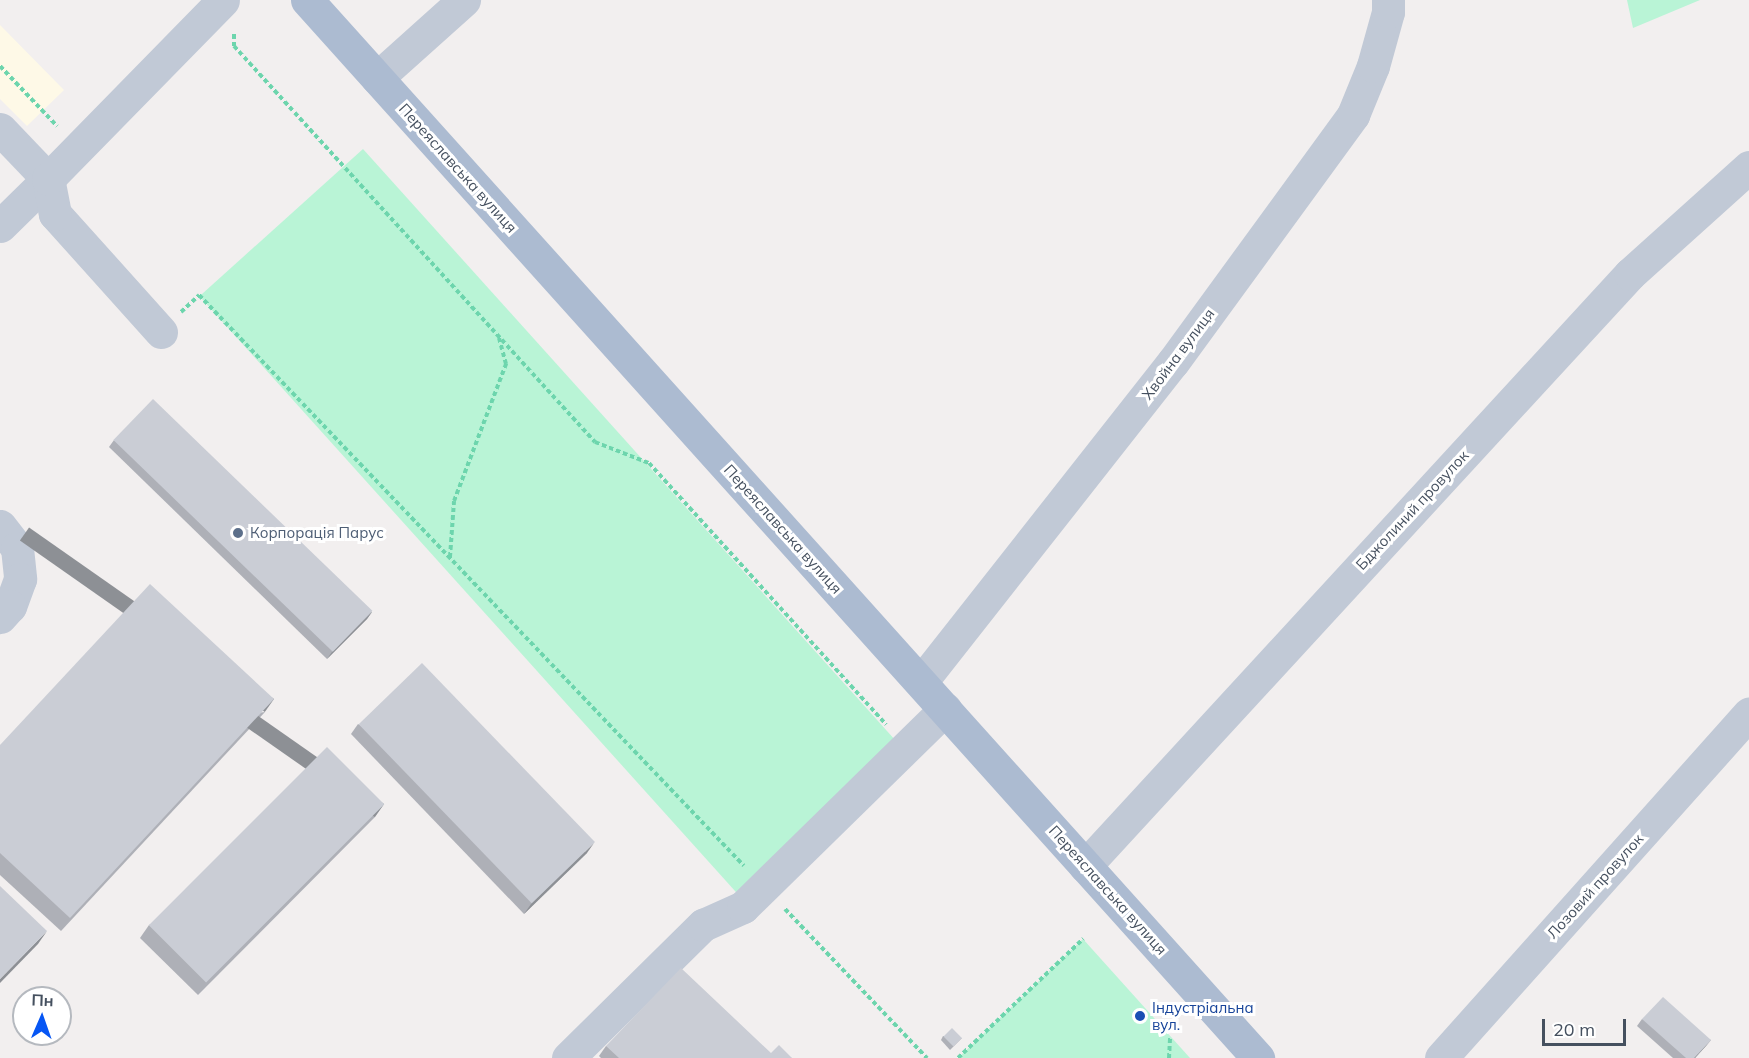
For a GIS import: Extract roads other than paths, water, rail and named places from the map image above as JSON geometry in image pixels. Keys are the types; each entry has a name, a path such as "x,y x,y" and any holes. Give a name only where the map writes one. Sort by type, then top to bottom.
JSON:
{"main road":[{"name":"Переяславська вулиця","path":"307,0 1258,1058"}],"street":[{"path":"377,78 464,0"},
{"name":"Хвойна вулиця","path":"921,682 1173,363 1353,115 1373,66 1388,12 1388,0"},
{"path":"0,226 78,148 229,11"},
{"path":"0,129 48,179 55,214 161,332"},
{"name":"Бджолиний провулок","path":"1085,866 1630,273 1749,167"},
{"path":"0,526 16,548 20,579 10,606 0,617"},
{"path":"568,1058 703,925 743,906 764,887 945,709"},
{"name":"Лозовий провулок","path":"1441,1058 1749,714"}],"place":[{"name":"Корпорація Парус","path":"238,533"},
{"name":"Індустріальна вул.","path":"1140,1016"}]}
